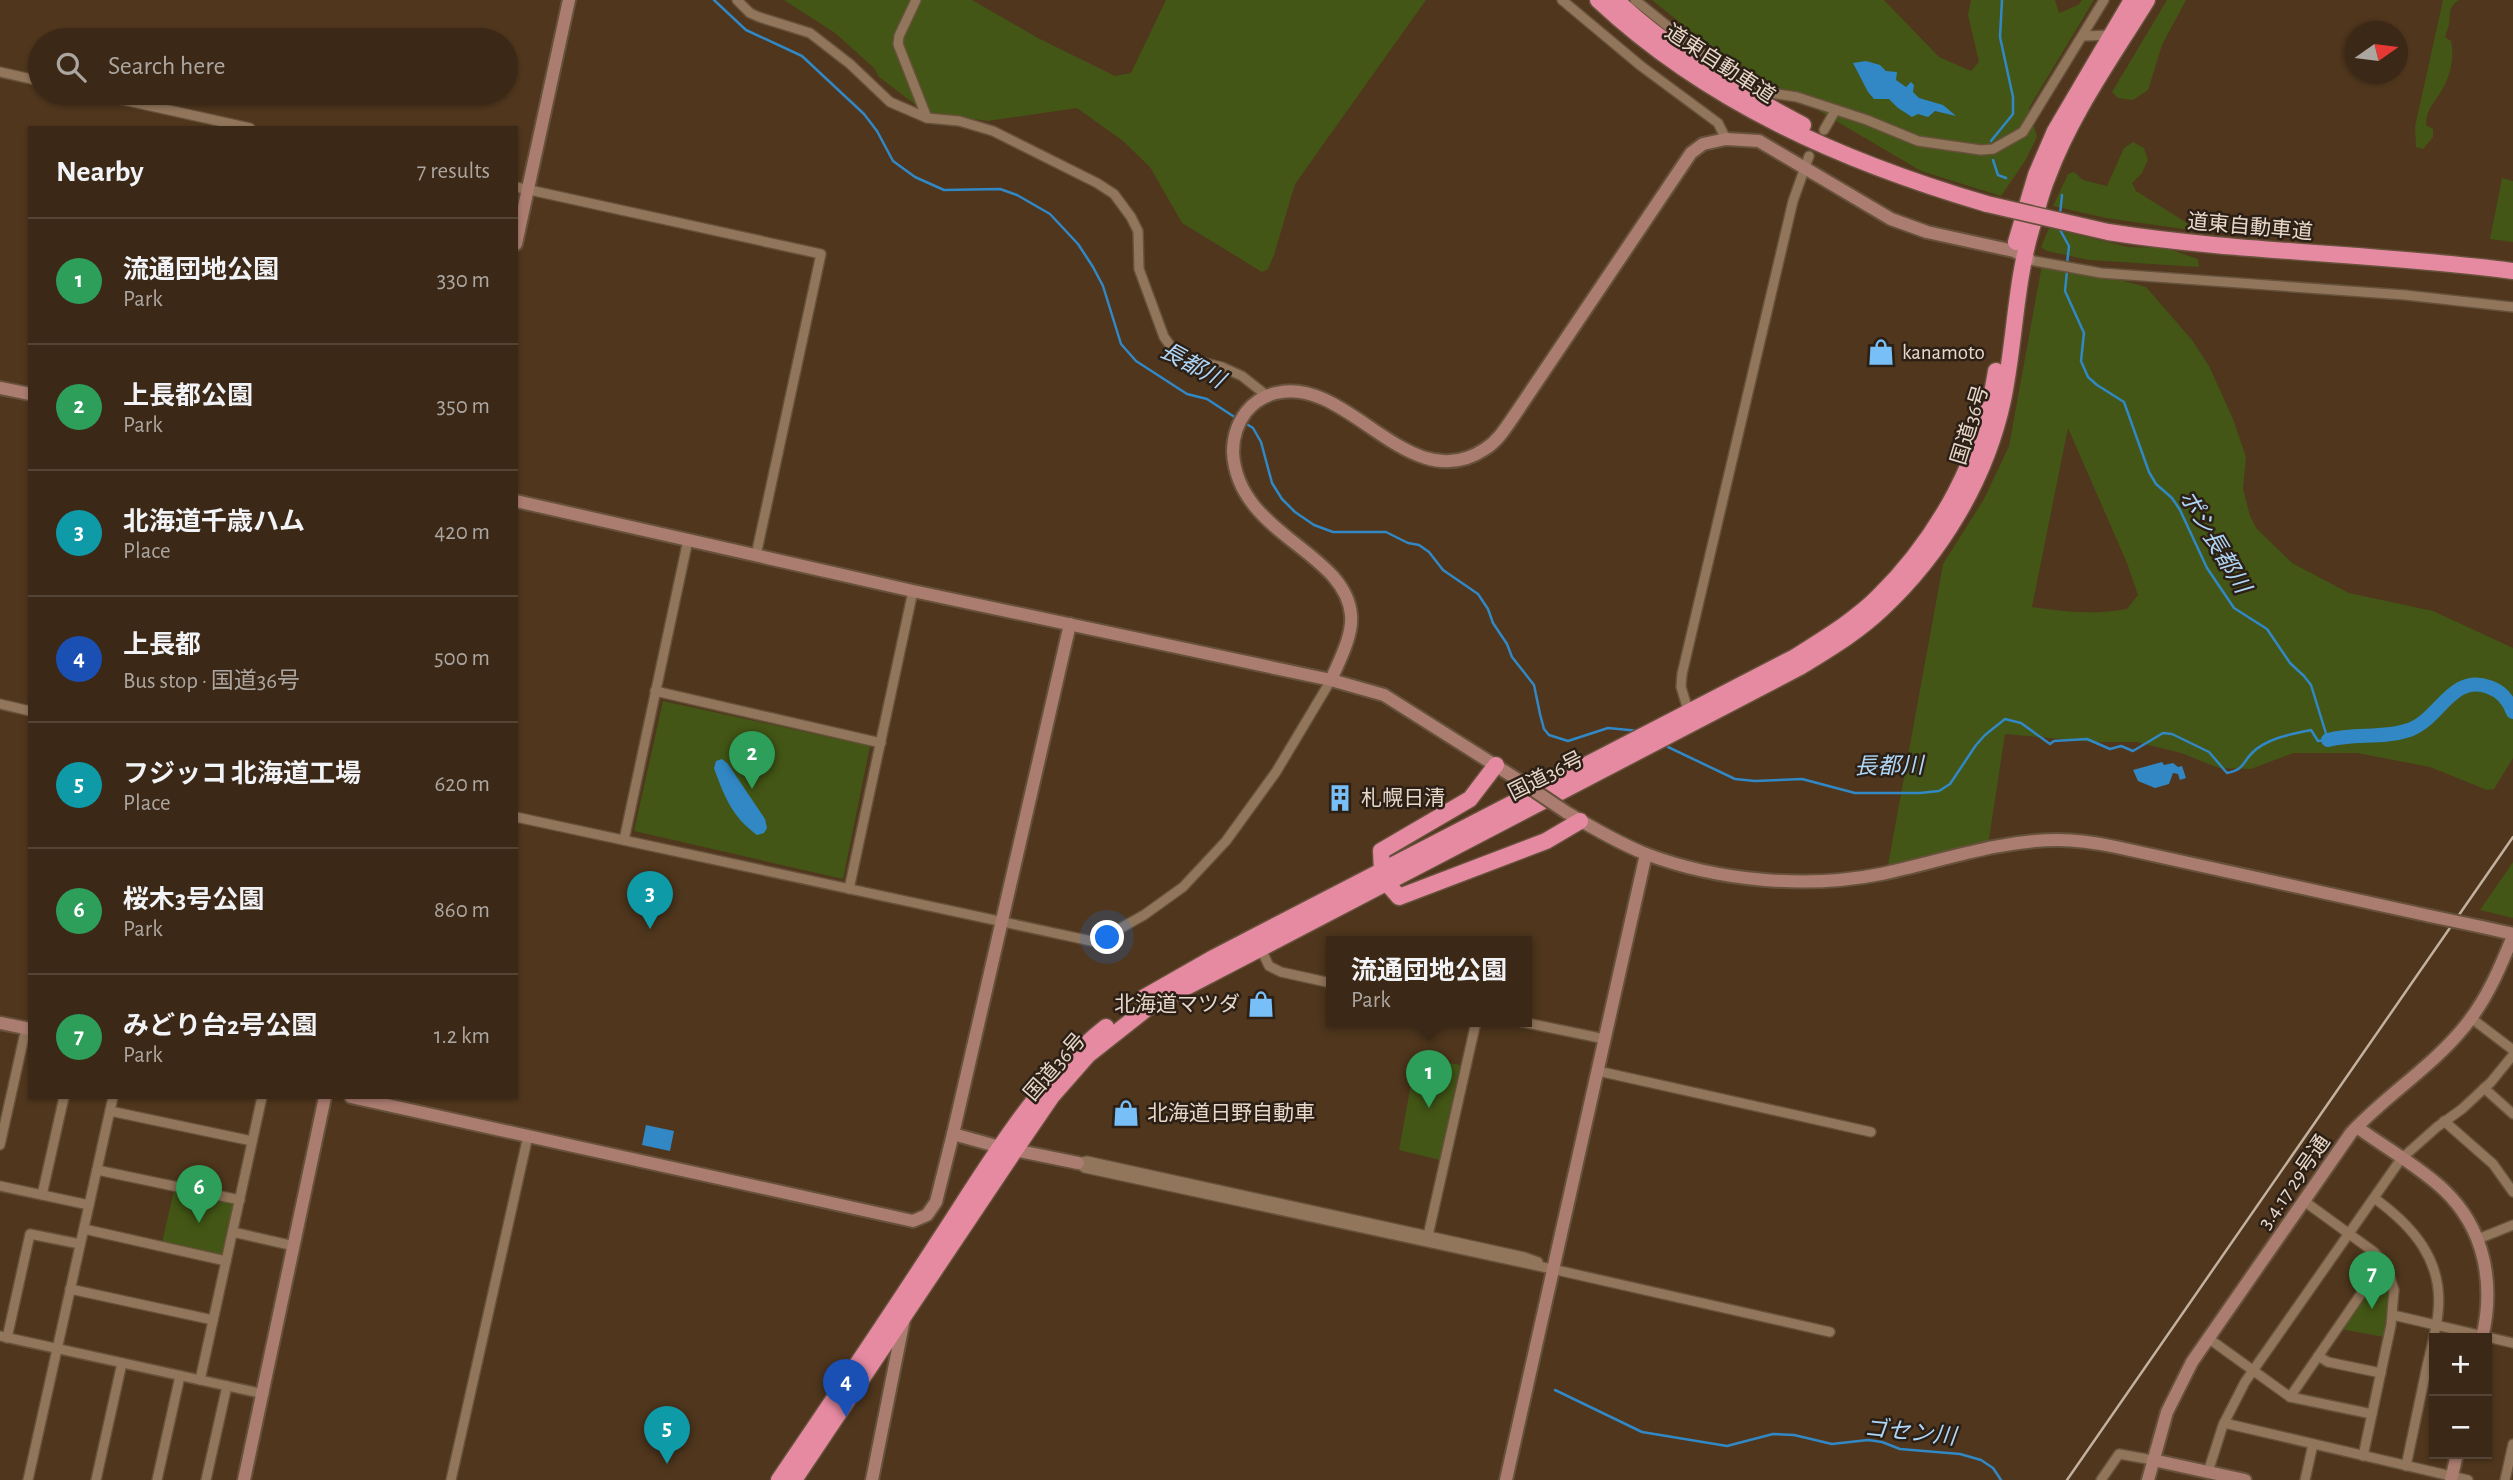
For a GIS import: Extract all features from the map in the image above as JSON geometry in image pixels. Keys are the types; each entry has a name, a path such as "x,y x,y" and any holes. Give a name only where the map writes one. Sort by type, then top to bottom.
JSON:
{"highway":[{"name":"道東自動車道","path":"1598,0 1664,55 1766,119 1880,170 1987,204 2108,232 2211,245 2416,260 2513,271"},
{"name":"道東自動車道","path":"1616,0 1720,78 1771,108 1835,143 1881,164 1987,204"},
{"name":"国道36号","path":"1384,877 1795,657 1837,630 1877,598 1916,555 1950,503 1975,450 1992,396 2036,175 2055,131 2132,0"},
{"name":"国道36号","path":"794,1480 905,1316 1042,1089 1084,1044 1143,998 1257,943 1800,667 1845,640 1883,609 1925,563 1961,510 1985,457 2003,400 2022,255 2048,175 2088,95 2147,0"},
{"path":"1496,765 1470,799 1381,851 1384,877 1399,897 1546,841 1573,816"},
{"name":"国道36号","path":"779,1480 904,1295 1008,1149"}],"street":[{"path":"518,225 522,188 569,0"},
{"path":"737,0 750,13 810,33 850,64 890,102 927,118 959,121 993,131 1114,194 1138,231 1139,269 1164,337 1175,352 1188,359 1222,367 1242,376 1266,395"},
{"path":"916,0 899,36 898,44 927,118"},
{"path":"1562,0 1642,66 1718,123 1726,139"},
{"path":"1635,0 1676,35 1740,79 1764,92 1797,97 1867,120 1918,141 1981,150 1993,149 2023,132 2104,0"},
{"path":"2083,36 2112,35"},
{"path":"0,72 28,78"},
{"path":"146,105 241,126"},
{"path":"1824,130 1835,111"},
{"path":"518,817 1096,942 1144,915 1183,887 1226,841 1276,772 1331,680 1350,630 1351,615 1347,597 1326,570 1271,523 1242,491 1234,465 1233,445 1238,423 1247,410 1266,395 1288,390 1308,393 1328,401 1393,443 1434,460 1450,461 1472,456 1486,449 1516,413 1691,153 1703,144 1726,139 1759,141 1806,161 1891,219 1927,232 2101,273 2405,295 2513,307"},
{"path":"1689,713 1681,687 1682,674 1793,201 1806,161"},
{"path":"522,188 821,254 756,555"},
{"path":"0,388 28,394"},
{"path":"518,501 913,591 1331,680 1384,695 1573,816 1646,854 1709,871 1797,881 1865,877 2009,846 2072,840 2116,847 2513,935"},
{"path":"624,840 688,540"},
{"path":"849,889 913,591"},
{"path":"360,1099 913,1221 928,1215 936,1202 953,1134 1070,624"},
{"path":"655,691 881,743"},
{"path":"0,704 28,711"},
{"path":"1506,1480 1646,854"},
{"name":"3.4.17 29号通","path":"2148,1480 2167,1412 2177,1389 2208,1338 2357,1127 2381,1102 2440,1053 2471,1018 2491,986 2513,935"},
{"path":"1257,943 1269,966 1281,972 1326,982"},
{"path":"2471,1018 2513,1050"},
{"path":"0,1023 28,1029 0,1145"},
{"path":"1532,1024 1605,1039"},
{"path":"1427,1239 1475,1027"},
{"path":"2208,1472 2230,1407 2401,1159 2484,1088 2513,1055"},
{"path":"1598,1071 1871,1132"},
{"path":"2484,1088 2513,1114"},
{"path":"42,1195 64,1099"},
{"path":"28,1480 113,1099"},
{"path":"200,1380 261,1099"},
{"path":"244,1480 326,1099"},
{"path":"110,1111 252,1141"},
{"path":"2444,1121 2493,1164 2513,1192"},
{"path":"2357,1127 2434,1181 2449,1195 2468,1220 2485,1260 2488,1282 2488,1306 2483,1333"},
{"path":"953,1134 1008,1149 1078,1163 1085,1168 1427,1239 1830,1332"},
{"path":"451,1480 528,1136"},
{"path":"97,1170 240,1200"},
{"path":"0,1185 89,1205"},
{"path":"2374,1198 2406,1223 2426,1252 2436,1280 2436,1325 2406,1466"},
{"path":"2304,1202 2367,1245 2383,1262 2394,1290 2393,1315 2363,1456"},
{"path":"2478,1239 2513,1225"},
{"path":"84,1229 226,1261"},
{"path":"233,1231 294,1246"},
{"path":"80,1244 30,1234 3,1337 264,1394"},
{"path":"2290,1397 2383,1262"},
{"path":"71,1289 213,1320"},
{"path":"872,1480 905,1316 904,1295"},
{"path":"2393,1315 2467,1333"},
{"path":"2208,1338 2290,1397 2372,1414"},
{"path":"2492,1339 2513,1343"},
{"path":"2318,1356 2328,1362 2381,1373"},
{"path":"96,1480 122,1363"},
{"path":"157,1480 180,1376"},
{"path":"206,1480 226,1386"},
{"path":"2224,1423 2468,1480"},
{"path":"2305,1480 2313,1444"},
{"path":"2505,1480 2513,1444"},
{"path":"2101,1480 2119,1454 2245,1480"},
{"path":"2452,1478 2456,1459"}],"green space":[{"path":"784,0 972,0 1038,38 1115,76 1131,73 1166,0 1426,0 1295,184 1274,255 1268,269 1262,272 1182,223 1150,167 1123,141 1077,108 988,121 925,112 879,77 874,68 835,33"},
{"path":"1652,0 1884,0 1939,57 1971,71 1979,62 1968,15 1971,0 2055,0 2059,13 2078,5 2082,0 2094,0 2029,108 2037,137 2025,161 2001,196 1921,171 1712,48"},
{"path":"2167,0 2186,0 2162,45 2148,90 2133,100 2118,98 2112,92"},
{"path":"2443,0 2459,0 2451,8 2445,37 2451,41 2452,60 2445,85 2428,114 2426,125 2433,129 2433,137 2423,149 2416,147 2415,127"},
{"path":"2133,142 2144,148 2148,160 2142,173 2132,183 2136,191 2187,223 2190,230 2106,218 2053,206 2068,174 2074,172 2083,180 2107,186 2124,148"},
{"path":"2502,178 2513,181 2513,242 2490,239"},
{"path":"2049,228 2128,247 2166,248 2198,259 2199,267 2089,260 2047,251 2041,247"},
{"path":"2043,259 2146,287 2192,340 2209,366 2233,419 2246,457 2243,489 2250,516 2257,529 2292,563 2349,593 2433,611 2513,648 2513,758 2494,789 2487,790 2430,767 2357,753 2293,753 2251,769 2219,768 2181,753 2137,742 2094,742 2005,734 1987,852 1886,876 1943,564 1984,499 2009,446","holes":["2068,428 2127,563 2138,595 2127,609 2080,612 2032,607"]},
{"path":"663,701 870,746 843,879 634,831"},
{"path":"2513,862 2513,918 2480,910"},
{"path":"1416,1057 1460,1065 1440,1160 1399,1150"},
{"path":"174,1190 236,1202 224,1257 162,1243"},
{"path":"2379,1274 2384,1274 2390,1298 2384,1337 2341,1329"}],"water":[{"path":"1866,61 1880,65 1886,71 1897,72 1896,80 1906,87 1911,82 1914,85 1913,92 1919,98 1943,105 1956,116 1935,111 1928,117 1918,114 1912,117 1889,99 1874,99 1853,63"},
{"path":"722,759 765,819 767,828 764,833 757,835 748,828 730,805 714,768 716,761"},
{"path":"2162,762 2164,765 2173,763 2178,767 2182,766 2186,778 2180,780 2178,774 2173,773 2169,784 2155,788 2138,781 2133,770"},
{"path":"646,1125 674,1131 670,1151 642,1145"}],"waterway":[{"name":"長都川","path":"714,0 746,30 802,56 864,114 877,131 893,161 915,177 944,190 1000,189 1017,195 1050,214 1078,244 1093,267 1103,286 1121,344 1136,361 1187,394 1207,399 1236,418"},
{"name":"ポシ長都川","path":"1991,141 2013,114 2013,97 2000,37 2002,0"},
{"name":"ポシ長都川","path":"1993,160 1998,175 2006,178"},
{"name":"ポシ長都川","path":"2060,215 2062,195"},
{"name":"ポシ長都川","path":"2059,228 2069,246 2067,264"},
{"name":"長都川","path":"1668,747 1735,779 1802,779 1855,793 1920,793 1939,791 1950,784 1976,745 2005,719 2021,723 2050,744 2054,741 2087,739 2110,749 2121,746 2133,751 2163,733 2172,734 2209,752 2227,773 2240,768 2258,748 2280,737 2311,730 2318,741 2328,740 2311,685 2290,663 2267,629 2234,608 2207,568 2180,510 2172,498 2156,484 2149,472 2124,402 2088,377 2081,361 2084,333 2065,291 2067,271"},
{"name":"長都川","path":"1245,423 1253,428 1261,442 1272,483 1282,499 1295,512 1314,525 1333,532 1386,532 1408,543 1419,545 1429,552 1443,570 1478,594 1512,657 1534,685 1544,729 1549,735 1568,741 1608,728 1639,731"},
{"name":"長都川","path":"2328,740 2409,730 2420,725 2455,692 2476,684 2497,691 2507,700 2513,712"},
{"name":"ゴセン川","path":"1555,1390 1642,1432 1727,1446 1773,1434 1794,1435 1832,1444 1868,1440 1900,1449 1960,1454 1981,1460 1993,1468 2001,1480"}],"railway":[{"path":"2067,1480 2513,837"}],"place":[{"name":"kanamoto","path":"1881,352"},
{"name":"上長都公園","path":"752,789"},
{"name":"札幌日清","path":"1340,798"},
{"name":"北海道千歳ハム","path":"650,929"},
{"name":"北海道マツダ","path":"1261,1004"},
{"name":"流通団地公園","path":"1429,1108"},
{"name":"北海道日野自動車","path":"1126,1113"},
{"name":"桜木3号公園","path":"199,1223"},
{"name":"みどり台2号公園","path":"2372,1309"},
{"name":"上長都","path":"846,1417"},
{"name":"フジッコ 北海道工場","path":"667,1464"}]}
